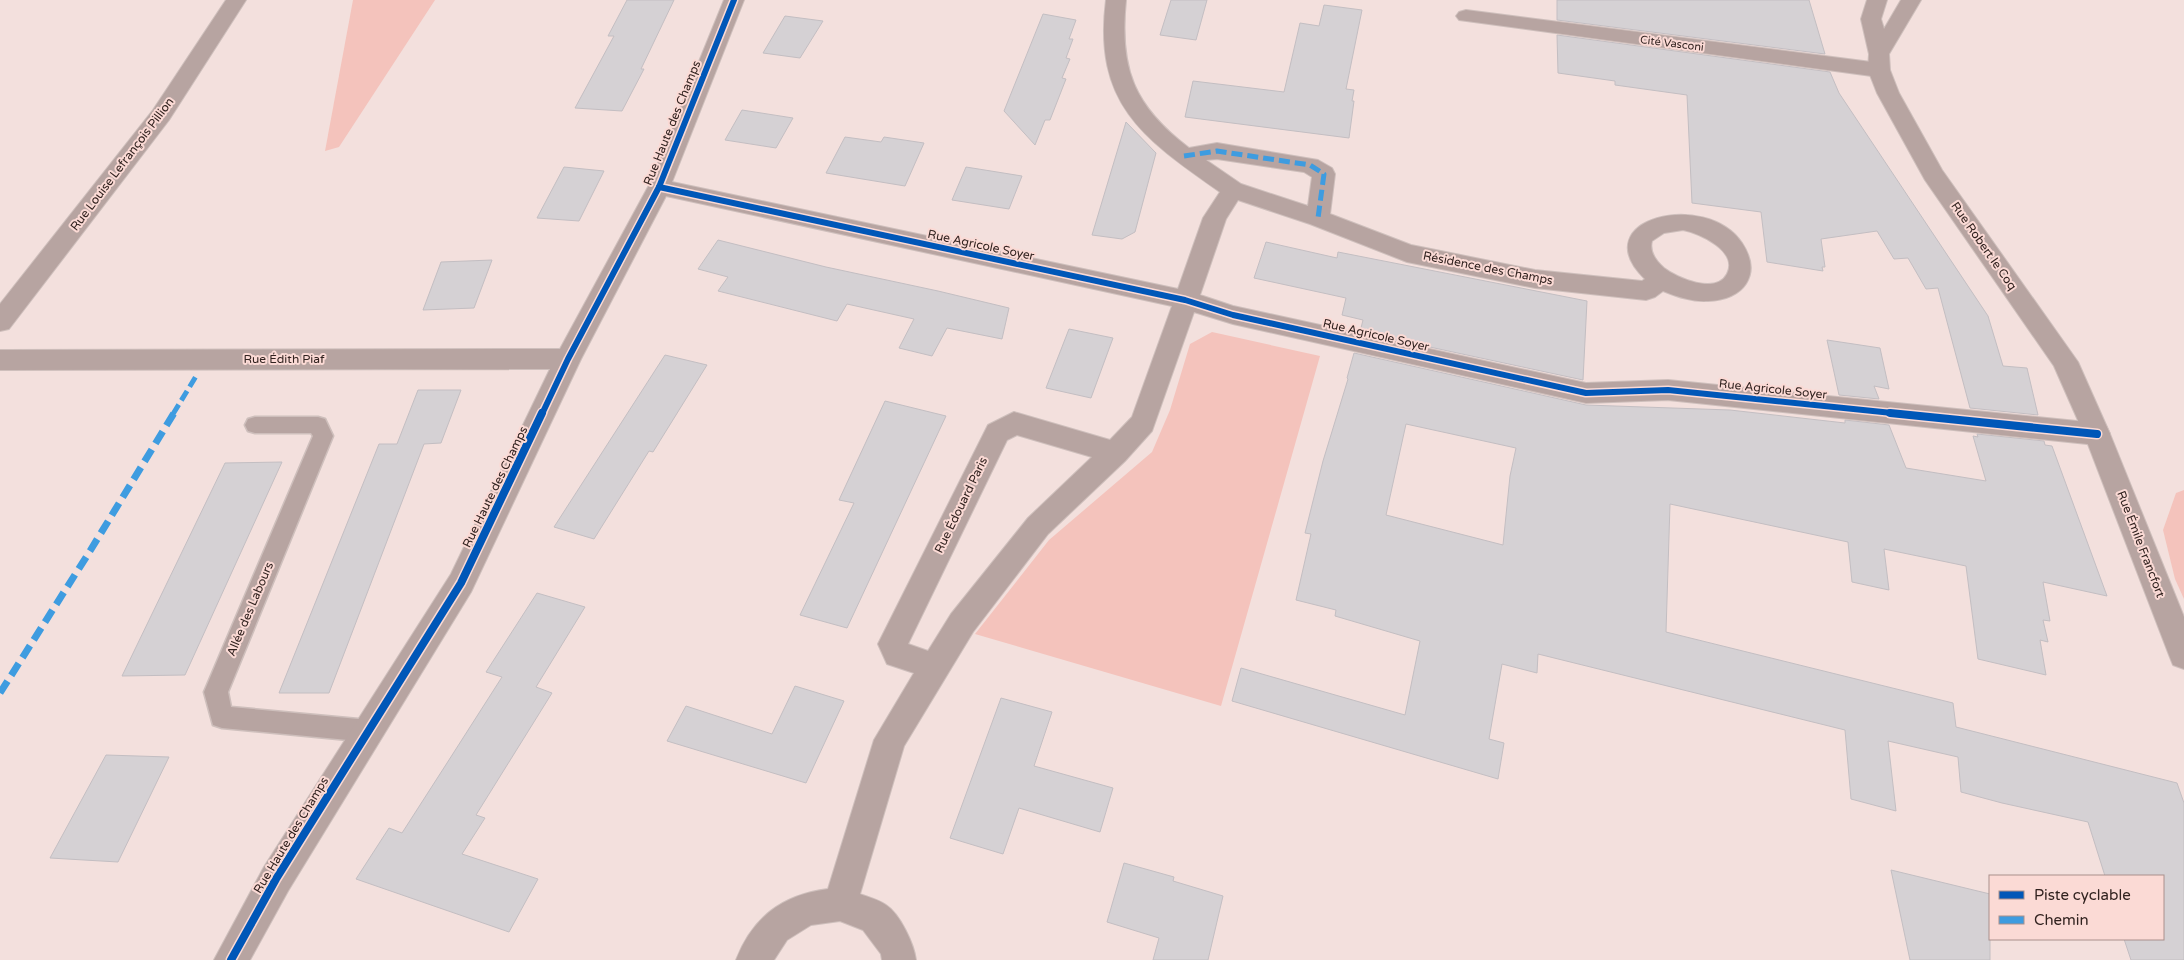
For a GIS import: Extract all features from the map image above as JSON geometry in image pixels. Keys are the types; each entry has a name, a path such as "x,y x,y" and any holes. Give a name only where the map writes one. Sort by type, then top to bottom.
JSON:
{"street":[{"name":"Rue Louise Lefrançois Pillion","path":"0,322 161,115 236,0"},
{"name":"Rue Haute des Champs","path":"231,960 276,879 461,583 568,359 659,187 734,0"},
{"name":"Résidence des Champs","path":"1116,0 1114,13 1115,52 1126,92 1143,118 1184,156 1233,190 1318,218 1407,253 1535,279 1646,291 1662,280"},
{"name":"Rue Robert le Coq","path":"1877,0 1871,19 1879,62 1888,93 1933,174 2065,362 2097,434"},
{"path":"1879,62 1912,0"},
{"name":"Cité Vasconi","path":"1466,16 1879,62"},
{"path":"1184,156 1217,151 1310,165 1324,174 1318,218"},
{"name":"Rue Agricole Soyer","path":"659,187 1184,300 1232,314 1586,393 1668,390 2097,434"},
{"path":"840,904 890,740 962,623 1038,526 1115,453 1143,423 1184,300 1215,218 1233,190"},
{"name":"Rue Édith Piaf","path":"0,360 568,359"},
{"name":"Rue Édouard Paris","path":"935,667 898,654 893,644 997,433 1014,423 1115,453"},
{"name":"Rue Émile Francfort","path":"2097,434 2184,655"},
{"path":"753,960 775,928 806,909 840,904 875,916 897,946 899,960"}],"lane":[{"name":"Allée des Labours","path":"255,424 318,425 323,436 216,692 222,717 369,730"}],"shaded area":[{"path":"353,0 435,0 339,147 325,151"},
{"path":"1212,332 1320,356 1221,706 975,634 1049,540 1152,452 1170,410 1190,344"},
{"path":"2184,490 2184,599 2175,579 2163,530 2176,493"}],"building":[{"path":"627,0 674,0 641,69 644,69 622,111 575,108 614,36 608,36"},
{"path":"1171,0 1207,0 1196,40 1160,35"},
{"path":"1557,0 1809,0 1825,54 1557,20"},
{"path":"1324,5 1362,10 1346,89 1354,90 1349,138 1185,117 1193,81 1284,92 1300,23 1319,26"},
{"path":"1043,14 1076,20 1069,39 1073,39 1066,58 1070,59 1062,78 1066,79 1050,120 1045,120 1035,145 1004,111"},
{"path":"785,16 823,21 800,58 763,53"},
{"path":"1557,35 1830,72 1839,93 1988,316 2003,366 2027,368 2038,415 1970,408 1938,288 1926,289 1908,258 1894,259 1877,231 1821,239 1825,267 1822,267 1823,271 1767,262 1761,212 1692,203 1687,95 1615,85 1615,81 1558,73"},
{"path":"742,110 793,118 776,148 725,140"},
{"path":"1126,122 1156,153 1135,232 1122,239 1092,235"},
{"path":"845,137 881,142 884,137 924,143 905,186 826,173"},
{"path":"564,167 604,171 579,221 537,218"},
{"path":"966,167 1022,176 1009,209 952,200"},
{"path":"718,240 826,267 1009,308 1002,339 947,328 932,356 899,348 914,319 847,304 837,321 718,291 728,277 698,269"},
{"path":"1266,242 1337,258 1338,252 1587,301 1583,380 1360,332 1363,320 1342,315 1346,298 1254,278"},
{"path":"492,260 474,308 423,310 441,262"},
{"path":"1069,329 1113,338 1091,398 1046,388"},
{"path":"1827,340 1880,348 1889,389 1874,386 1879,399 1839,395"},
{"path":"1354,353 1586,405 1730,410 1845,423 1845,420 1889,425 1906,468 1986,481 1973,436 1978,437 1977,434 2044,441 2045,445 2052,446 2107,596 2043,582 2050,621 2043,620 2048,642 2040,640 2046,675 1978,659 1966,566 1884,549 1889,590 1852,582 1848,542 1670,504 1666,632 1953,703 1956,727 2177,783 2184,803 2184,960 2131,960 2124,940 2164,940 2164,875 2105,875 2088,822 1961,792 1958,757 1888,741 1896,811 1851,799 1845,730 1538,654 1537,673 1502,664 1489,739 1504,743 1498,779 1232,701 1241,668 1405,715 1420,641 1335,616 1336,610 1296,600 1311,534 1305,533 1323,461","holes":["1406,424 1516,448 1510,476 1503,545 1386,515"]},
{"path":"665,355 707,365 653,452 649,451 594,539 554,527"},
{"path":"418,390 461,390 441,443 424,444 329,693 279,693 379,444 397,444"},
{"path":"885,401 946,416 847,628 800,615 854,503 839,500"},
{"path":"282,462 185,675 122,676 225,463"},
{"path":"537,593 585,607 536,687 552,693 476,815 485,818 462,854 538,879 509,932 356,879 389,828 402,833 502,677 486,672"},
{"path":"795,686 844,701 806,783 667,741 686,706 772,734"},
{"path":"1001,698 1052,712 1034,766 1113,788 1100,832 1019,808 1003,854 950,838"},
{"path":"106,755 169,757 118,862 50,858"},
{"path":"1124,863 1174,877 1173,881 1223,896 1208,960 1153,960 1159,938 1107,922"},
{"path":"1891,870 1989,894 1990,960 1910,960"}],"marked path":[{"path":"1184,156 1217,151 1310,165 1324,174 1318,218"},
{"path":"0,693 90,551 198,373"}],"cycle path":[{"path":"231,960 276,879 461,583 568,359 659,187 734,0"},
{"path":"659,187 1185,300 1233,315 1586,393 1668,390 2097,434"}]}
